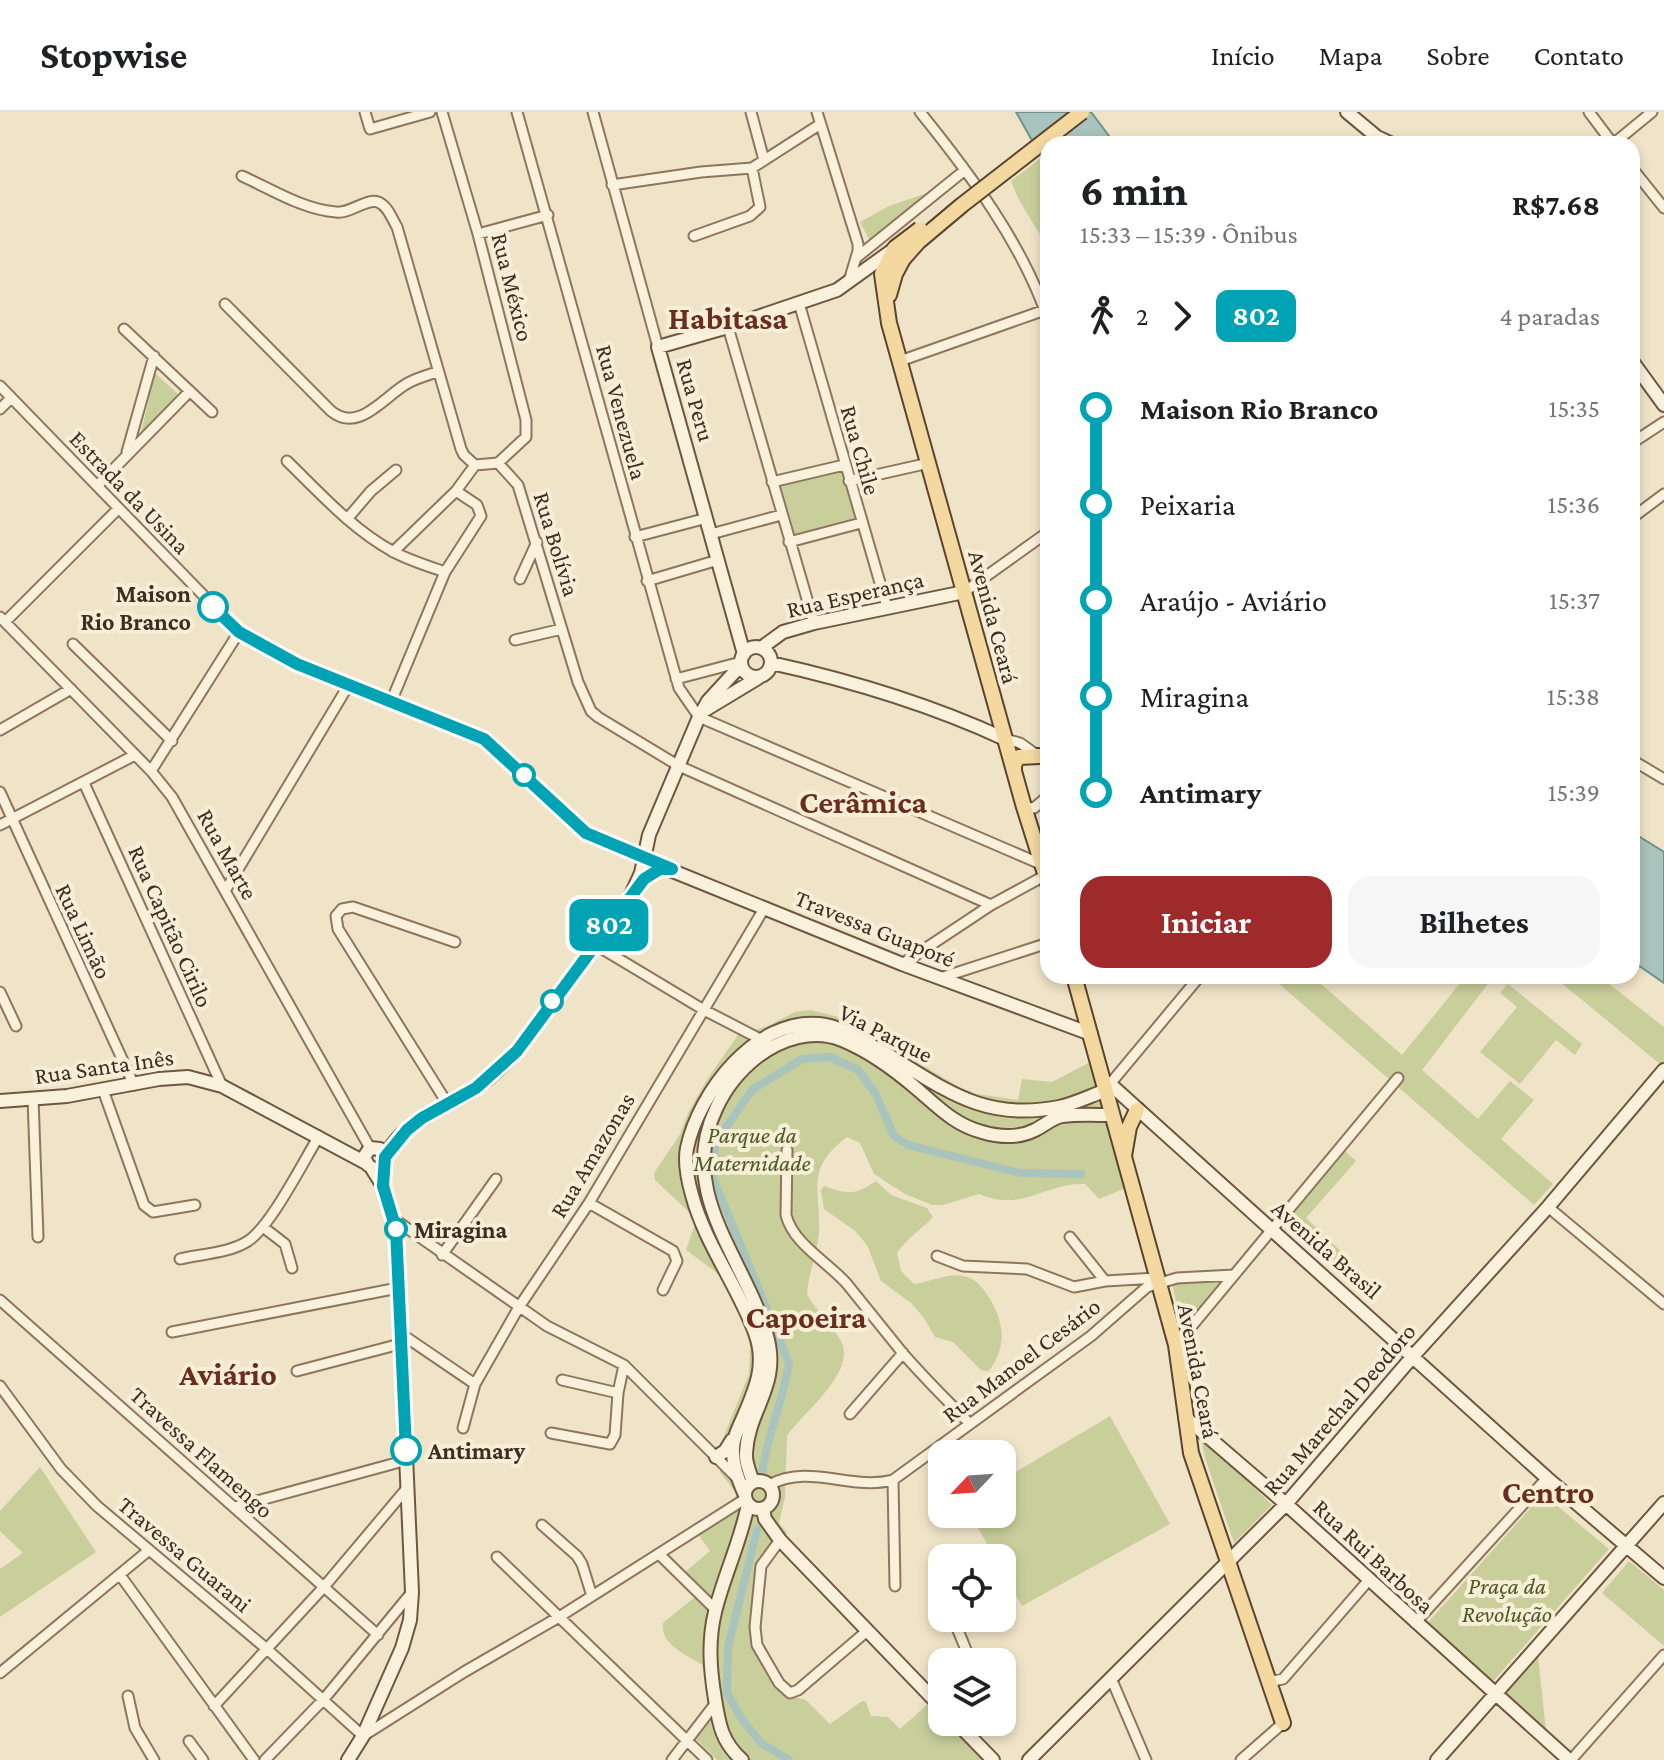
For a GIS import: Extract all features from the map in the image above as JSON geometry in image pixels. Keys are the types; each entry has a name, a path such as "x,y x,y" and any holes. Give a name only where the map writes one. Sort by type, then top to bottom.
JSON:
{"main road":[{"path":"887,312 899,254 1067,112"},
{"path":"1051,136 1082,112"},
{"path":"899,254 1040,145"},
{"name":"Avenida Ceará","path":"899,254 882,274 887,312 1040,856"},
{"path":"1014,770 1019,757 1040,760"},
{"name":"Avenida Ceará","path":"1076,984 1108,1087 1111,1115 1176,1345 1191,1453 1283,1723"},
{"path":"1123,1160 1129,1127 1137,1110"}],"street":[{"path":"365,112 370,129 430,112"},
{"name":"Rua México","path":"442,112 478,234 527,431 521,444 498,463"},
{"name":"Rua Venezuela","path":"517,112 676,679 679,688 702,714"},
{"name":"Rua Peru","path":"593,112 707,518 742,660"},
{"path":"751,112 764,160"},
{"path":"817,112 858,244 848,284"},
{"path":"920,112 965,170 1016,250 1040,302"},
{"path":"1347,112 1376,136"},
{"path":"1589,112 1607,136"},
{"path":"1623,136 1652,112"},
{"path":"612,185 752,168 819,125"},
{"path":"694,236 750,216 760,207 752,168"},
{"path":"856,258 965,170"},
{"path":"242,176 297,201 339,213 380,202 397,227 461,449 475,465 498,463"},
{"path":"1640,178 1664,208"},
{"path":"478,234 548,215"},
{"path":"658,347 799,303 848,284 899,254"},
{"name":"Rua Chile","path":"799,303 887,607"},
{"path":"225,304 331,411 343,419 359,418 410,382 437,372"},
{"path":"900,361 1040,317"},
{"path":"728,327 814,623"},
{"path":"124,329 212,412"},
{"path":"126,455 154,356"},
{"path":"1640,372 1664,405"},
{"name":"Estrada da Usina","path":"0,386 239,632 285,658 348,686 484,739 586,833 643,859"},
{"path":"97,486 190,391"},
{"path":"0,409 11,398"},
{"path":"1640,438 1664,422"},
{"path":"287,461 347,519 393,552 445,572"},
{"name":"Rua Bolívia","path":"498,463 518,485 578,682 591,711 615,729 679,766 991,905"},
{"path":"849,481 929,463"},
{"path":"393,552 456,491 475,465"},
{"path":"772,482 844,465"},
{"path":"347,519 371,491 396,470"},
{"path":"391,702 445,572 481,516 477,505 456,491"},
{"path":"1640,512 1664,494"},
{"path":"2,620 118,509"},
{"path":"711,534 781,515"},
{"path":"635,537 707,518"},
{"path":"789,542 861,523"},
{"path":"964,592 1040,538"},
{"path":"520,579 537,542"},
{"path":"647,581 718,560"},
{"name":"Rua Esperança","path":"761,648 783,632 814,623 964,592"},
{"name":"Rua Marte","path":"2,620 151,771 186,820 371,1148"},
{"path":"515,640 562,629"},
{"path":"151,771 239,632"},
{"path":"73,644 172,741"},
{"path":"629,899 638,882 649,835 679,766 702,714 708,701 750,649 761,648 768,653 771,663 767,673 702,714"},
{"path":"742,660 749,676 758,678"},
{"path":"676,679 742,660"},
{"path":"771,663 846,679 899,696 1020,743 1040,757"},
{"path":"225,891 348,686"},
{"path":"0,730 71,689"},
{"path":"702,714 1040,871"},
{"path":"0,825 135,755"},
{"path":"1640,765 1664,779"},
{"name":"Rua Capitão Cirilo","path":"84,783 222,1086"},
{"name":"Rua Limão","path":"0,792 134,1085"},
{"path":"1024,807 1034,808 1040,803"},
{"name":"Travessa Guaporé","path":"643,859 902,964 1091,1034"},
{"path":"376,1163 364,1157 371,1148 476,1088 517,1051 594,944 650,874 660,869 672,869"},
{"path":"902,964 991,905 1040,877"},
{"path":"447,1103 338,929 336,916 342,909 353,907 455,942"},
{"name":"Rua Amazonas","path":"463,1428 475,1384 519,1307 589,1203 765,907"},
{"path":"594,944 704,1010 767,1043"},
{"path":"940,978 1040,946"},
{"path":"1108,1087 1193,984"},
{"path":"0,992 16,1026"},
{"name":"Via Parque","path":"746,1499 737,1478 734,1438 758,1382 760,1349 749,1316 698,1214 687,1169 687,1150 693,1128 728,1070 791,1026 820,1024 870,1045 966,1101 998,1109 1060,1107 1108,1087"},
{"name":"Via Parque","path":"753,1482 745,1454 767,1386 771,1369 770,1349 755,1304 710,1203 702,1163 708,1124 723,1094 767,1043 818,1034 832,1037 893,1069 940,1110 964,1126 994,1135 1011,1136 1033,1131 1061,1116 1111,1115"},
{"name":"Rua Marechal Deodoro","path":"1029,1760 1286,1504 1414,1355 1548,1207 1664,1070"},
{"name":"Rua Santa Inês","path":"0,1101 188,1077 222,1086 376,1163"},
{"path":"1176,1345 1398,1078"},
{"name":"Avenida Brasil","path":"1108,1087 1414,1355 1547,1478 1664,1578"},
{"path":"103,1090 144,1205 153,1212 195,1205"},
{"path":"33,1098 38,1237"},
{"path":"1029,1110 1036,1119 1033,1131"},
{"path":"376,1163 407,1130"},
{"path":"180,1259 242,1245 250,1240 263,1227 319,1136"},
{"name":"Rua Santa Inês","path":"342,1148 371,1148"},
{"path":"348,1760 363,1736 407,1634 412,1592 394,1219 376,1163 380,1149 371,1148"},
{"path":"787,1150 786,1215 789,1225 806,1245 828,1263 903,1353 969,1423"},
{"path":"442,1255 496,1179"},
{"path":"589,1203 673,1251 677,1261 663,1290"},
{"path":"1548,1207 1664,1304"},
{"path":"394,1219 519,1307 561,1333 624,1365 737,1478 760,1481 773,1491 770,1506 763,1509 754,1509 746,1499"},
{"path":"263,1227 285,1244 292,1268"},
{"path":"1070,1237 1105,1281"},
{"path":"937,1256 963,1266 1027,1269 1074,1287 1105,1281 1234,1275"},
{"name":"Rua Manoel Cesário","path":"893,1480 1091,1336 1158,1280"},
{"path":"172,1332 398,1288"},
{"name":"Travessa Flamengo","path":"0,1300 378,1635"},
{"path":"297,1371 400,1338 475,1384"},
{"path":"850,1414 903,1353"},
{"path":"551,1433 610,1444 615,1435 624,1365"},
{"path":"562,1380 618,1393"},
{"name":"Travessa Guarani","path":"0,1386 61,1469 148,1551 268,1650 363,1736"},
{"name":"Rua Rui Barbosa","path":"1185,1417 1570,1760"},
{"path":"716,1457 725,1451 734,1438"},
{"path":"235,1507 407,1460"},
{"path":"769,1485 793,1475 875,1483 893,1480 895,1586"},
{"path":"1415,1623 1547,1478"},
{"path":"742,1760 728,1747 715,1704 710,1662 716,1610 737,1548 747,1487 753,1482"},
{"path":"214,1706 323,1588 408,1487"},
{"path":"363,1736 746,1499"},
{"path":"1437,1760 1664,1503"},
{"path":"763,1509 765,1519 780,1540 928,1694"},
{"path":"542,1525 577,1556 592,1596"},
{"path":"780,1540 761,1566 755,1627 757,1645 779,1683 790,1693 798,1690 867,1631"},
{"path":"0,1673 148,1551"},
{"path":"659,1554 716,1610"},
{"path":"497,1557 707,1760"},
{"path":"120,1575 254,1760"},
{"path":"1265,1672 1273,1681 1283,1679 1368,1581"},
{"path":"265,1760 324,1699 412,1592"},
{"path":"1570,1760 1664,1655"},
{"path":"1111,1678 1144,1756 1133,1760"},
{"path":"128,1696 135,1728 154,1760"},
{"path":"672,1760 715,1704"},
{"path":"1241,1760 1283,1723"},
{"path":"971,1736 993,1760"},
{"path":"189,1741 203,1760"}],"green space":[{"path":"1040,159 1040,235 1019,199 1011,181"},
{"path":"927,193 870,241 860,222 889,206"},
{"path":"155,373 178,394 140,437"},
{"path":"842,467 857,517 795,534 780,482"},
{"path":"1279,984 1321,984 1402,1055 1460,984 1488,984 1422,1070 1478,1119 1510,1081 1534,1100 1501,1139 1553,1184 1534,1205"},
{"path":"1508,984 1582,1044 1575,1055 1556,1040 1520,1084 1480,1052 1517,1007 1500,993"},
{"path":"1563,984 1609,984 1664,1027 1664,1061 1661,1065"},
{"name":"Parque da Maternidade","path":"810,1010 854,1024 959,1087 977,1094 1018,1100 1022,1079 1052,1082 1094,1060 1105,1115 1126,1188 1099,1199 1085,1184 1058,1187 1021,1199 994,1199 979,1194 943,1205 932,1205 905,1194 874,1174 860,1143 847,1137 825,1160 818,1180 819,1233 807,1295 841,1341 844,1353 842,1366 826,1392 787,1436 785,1497 779,1523 788,1534 776,1541 755,1592 750,1625 752,1641 788,1695 806,1700 830,1724 862,1701 866,1702 871,1716 888,1717 900,1729 928,1704 928,1736 962,1736 987,1760 717,1760 695,1738 709,1700 704,1666 670,1644 663,1631 663,1623 695,1597 685,1572 710,1551 698,1534 735,1509 736,1493 720,1472 719,1448 749,1374 750,1347 745,1322 721,1276 686,1250 695,1224 692,1215 655,1180 654,1173 679,1136 708,1078 738,1035 768,1026 795,1012"},
{"path":"1345,1151 1356,1161 1306,1218 1345,1255 1334,1269 1282,1222"},
{"path":"876,1181 891,1195 927,1208 933,1217 897,1253 901,1271 914,1284 949,1276 970,1278 989,1298 996,1310 1002,1336 998,1354 989,1371 981,1370 953,1342 935,1337 911,1303 881,1281 867,1245 855,1231 824,1209 821,1190 824,1186 851,1192"},
{"path":"1224,1281 1184,1334 1172,1284"},
{"path":"1110,1416 1170,1524 1022,1606 1016,1596 1016,1544 987,1544 978,1528 1016,1528 1016,1472"},
{"path":"1200,1434 1272,1505 1234,1543 1206,1461"},
{"path":"40,1467 96,1552 0,1617 0,1569 23,1553 0,1531 0,1511"},
{"name":"Praça da Revolução","path":"1543,1494 1609,1549 1489,1686 1424,1627"},
{"path":"1629,1561 1664,1590 1664,1646 1602,1593"},
{"path":"1537,1647 1547,1740 1500,1696"}],"water":[{"path":"1016,112 1091,112 1109,136 1040,136 1040,155"},
{"path":"1640,837 1664,852 1664,983 1640,966"}],"waterway":[{"path":"762,1474 789,1363 713,1178 715,1143 752,1090 802,1059 830,1057 858,1070 875,1093 894,1136 908,1145 1020,1173 1081,1174"},
{"path":"757,1530 728,1647 727,1693 741,1718 761,1743 789,1760"}],"bus line":[{"name":"802","path":"213,607 239,632 297,664 484,739 586,833 672,869 660,869 644,879 504,1065 476,1088 422,1118 407,1130 385,1157 383,1186 396,1229 406,1450"}],"place":[{"name":"Maison Rio Branco","path":"213,607"},
{"name":"Miragina","path":"396,1229"},
{"name":"Antimary","path":"406,1450"}],"district":[{"name":"Habitasa","path":"728,318"},
{"name":"Cerâmica","path":"863,802"},
{"name":"Capoeira","path":"806,1317"},
{"name":"Aviário","path":"228,1374"},
{"name":"Centro","path":"1548,1492"}]}
